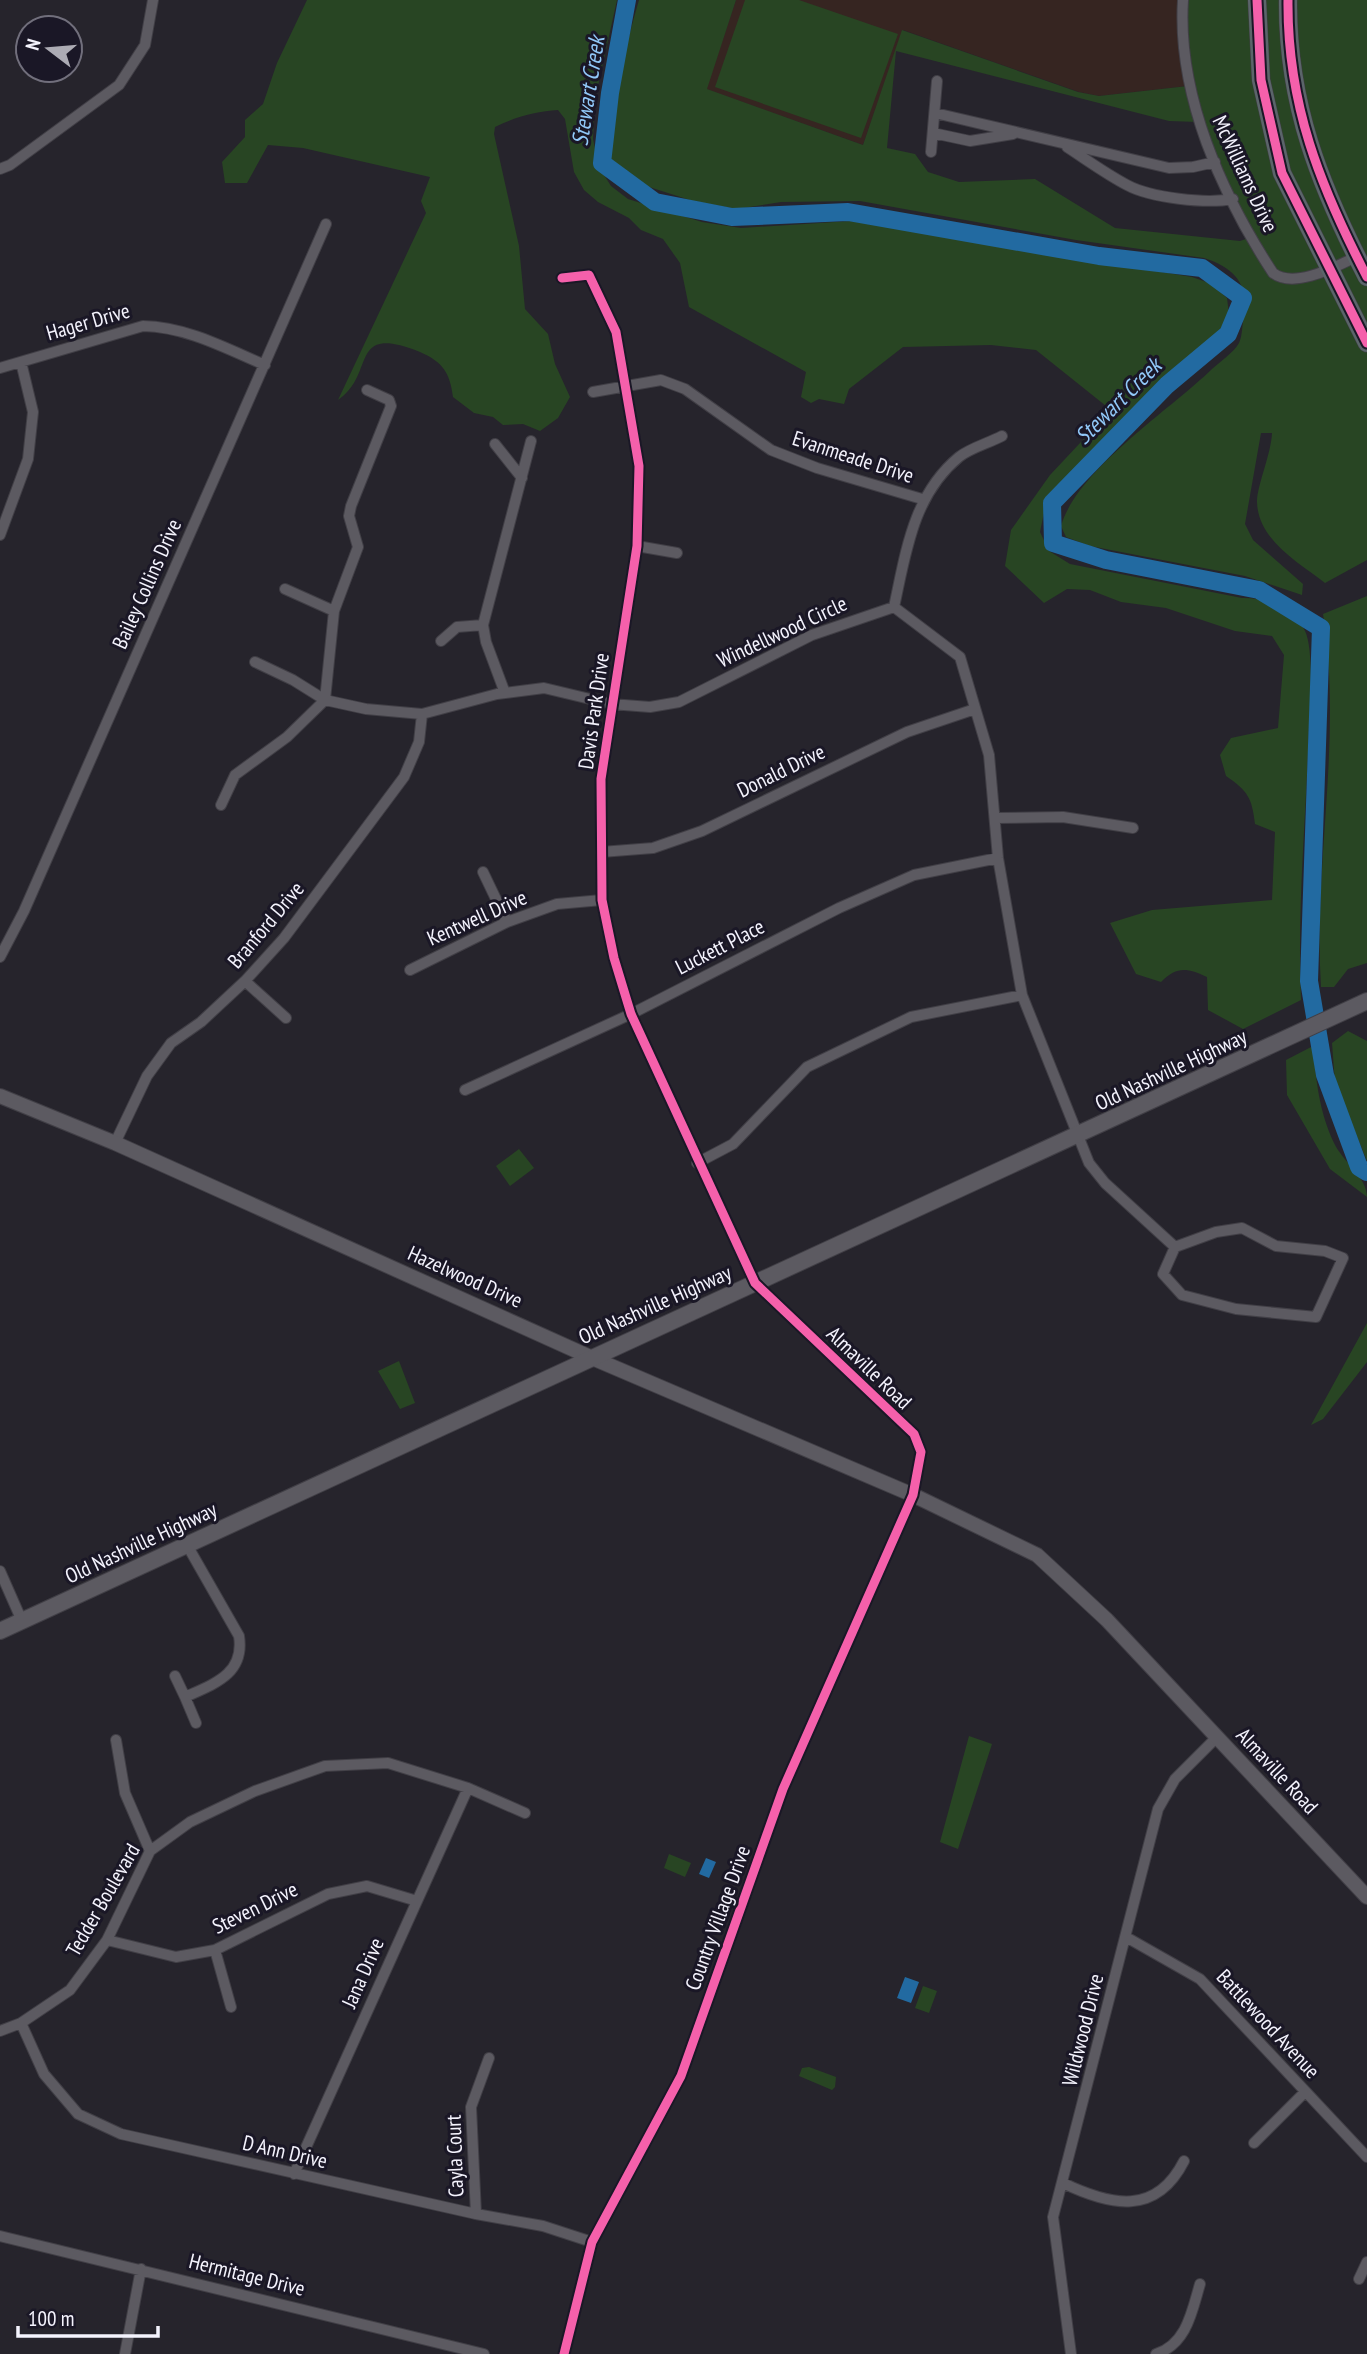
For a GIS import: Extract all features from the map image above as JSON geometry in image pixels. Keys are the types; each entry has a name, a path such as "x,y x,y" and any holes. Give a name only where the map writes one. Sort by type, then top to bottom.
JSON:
{"main road":[{"path":"1257,0 1261,80 1282,173 1328,270 1367,343"},
{"path":"1288,0 1294,94 1310,153 1332,209 1367,277"},
{"name":"Old Nashville Highway","path":"0,1632 590,1357 1080,1136 1367,1001"}],"street":[{"path":"0,169 10,165 119,85 145,46 153,0"},
{"name":"McWilliams Drive","path":"1183,0 1181,24 1192,105 1215,162 1267,264 1280,279 1328,270 1356,257"},
{"path":"931,152 937,81"},
{"path":"935,114 1169,168 1193,167 1215,162"},
{"path":"933,133 970,141 1018,133"},
{"path":"1059,142 1129,187 1157,194 1216,202 1233,199"},
{"name":"Bailey Collins Drive","path":"0,957 24,911 326,224"},
{"name":"Davis Park Drive","path":"562,278 589,275 605,302 616,332 639,466 637,546 601,779 602,900 614,958 631,1014 697,1163 755,1283"},
{"name":"Hager Drive","path":"0,368 143,326 165,327 188,334 265,365"},
{"path":"0,535 28,460 33,412 21,362"},
{"name":"Evanmeade Drive","path":"593,392 626,384 661,380 685,389 771,450 817,468 922,499"},
{"path":"221,805 235,775 287,737 325,700 334,611 358,547 349,516 351,506 391,406 388,400 366,390"},
{"path":"1002,436 959,457 922,499 908,541 894,607 960,657 989,755 998,858 1022,995 1089,1163 1105,1182 1175,1247"},
{"path":"505,693 486,642 484,625 531,441"},
{"path":"495,444 522,478"},
{"path":"637,546 677,553"},
{"path":"285,589 334,611"},
{"name":"Windellwood Circle","path":"255,662 293,680 325,700 366,709 422,714 505,693 544,688 611,704 650,707 679,702 813,635 894,607"},
{"path":"441,641 457,627 484,625"},
{"name":"Donald Drive","path":"601,852 653,848 702,831 907,732 975,709"},
{"name":"Branford Drive","path":"115,1143 142,1085 172,1043 246,981 284,938 404,776 419,742 422,714"},
{"path":"996,818 1063,817 1133,828"},
{"name":"Luckett Place","path":"465,1090 631,1014 839,908 914,875 998,858"},
{"path":"482,872 507,922"},
{"name":"Kentwell Drive","path":"410,970 507,922 557,905 602,900"},
{"path":"246,981 286,1018"},
{"path":"697,1163 733,1144 807,1067 911,1017 1022,995"},
{"name":"Hazelwood Drive","path":"0,1096 115,1143 590,1357 913,1495"},
{"path":"1242,1228 1276,1246 1325,1251 1343,1258 1316,1317 1236,1309 1182,1294 1163,1274 1175,1247 1216,1232 1242,1228"},
{"name":"Almaville Road","path":"755,1283 914,1434 921,1451 913,1495 1037,1555 1080,1592 1367,1897"},
{"name":"Country Village Drive","path":"564,2354 592,2242 681,2076 783,1789 913,1495"},
{"path":"186,1697 225,1679 236,1665 241,1647 239,1636 187,1545"},
{"path":"0,1571 22,1621"},
{"path":"175,1676 196,1723"},
{"name":"Wildwood Drive","path":"1071,2354 1053,2217 1158,1809 1175,1779 1217,1737"},
{"path":"116,1740 125,1793 150,1851"},
{"name":"Tedder Boulevard","path":"0,2031 21,2022 71,1990 107,1940 150,1851 191,1822 255,1790 325,1766 388,1763 468,1788 525,1813"},
{"name":"Jana Drive","path":"294,2174 468,1788"},
{"name":"Steven Drive","path":"107,1940 176,1956 215,1950 328,1894 367,1886 417,1901"},
{"name":"Battlewood Avenue","path":"1126,1937 1200,1979 1367,2157"},
{"path":"215,1950 231,2007"},
{"name":"D Ann Drive","path":"21,2022 44,2074 78,2113 121,2134 476,2214 543,2226 592,2242"},
{"name":"Cayla Court","path":"476,2214 471,2107 489,2058"},
{"path":"1254,2143 1304,2092"},
{"path":"1063,2183 1098,2200 1150,2198 1175,2178 1184,2161"},
{"name":"Hermitage Drive","path":"0,2236 484,2354"},
{"path":"1359,2279 1367,2262"},
{"path":"125,2354 141,2269"},
{"path":"1156,2354 1168,2349 1187,2328 1200,2284"}],"shaded area":[{"path":"736,0 1183,0 1188,86 1099,96 1079,92 903,30 863,145 706,89"}],"green space":[{"path":"307,0 617,0 595,99 593,139 599,167 611,186 628,199 702,222 741,228 851,221 1192,277 1212,284 1227,298 1229,314 1219,334 1148,393 1046,503 1040,532 1049,551 1070,564 1269,602 1287,611 1301,623 1310,650 1311,678 1301,898 1301,1000 1243,1029 1208,1010 1207,977 1182,970 1172,973 1161,982 1136,974 1110,923 1152,910 1272,900 1275,832 1255,824 1248,796 1226,776 1220,755 1231,738 1278,728 1284,655 1272,636 1235,631 1166,608 1121,602 1090,590 1067,589 1044,603 1005,566 1011,530 1050,475 1111,410 1036,350 991,345 903,347 849,389 844,404 819,399 811,403 801,397 806,372 689,307 680,263 663,239 641,230 629,218 598,202 584,190 574,172 565,119 558,110 510,120 495,127 494,134 519,246 525,309 548,334 555,364 570,397 558,418 540,431 523,424 503,425 493,417 474,413 453,397 450,381 440,364 420,352 397,345 382,344 372,348 350,389 338,400 426,213 421,201 430,177 303,148 268,145 247,183 225,183 222,162 245,137 245,120 263,104 277,63"},
{"path":"639,0 736,0 707,89 863,145 902,30 1078,92 1099,96 1188,86 1183,0 1367,0 1367,560 1325,583 1272,539 1259,516 1257,502 1272,433 1261,433 1245,524 1253,540 1303,584 1302,595 1245,576 1090,546 1066,537 1061,526 1070,505 1085,484 1127,442 1227,357 1239,343 1245,299 1239,281 1216,262 1204,258 1076,240 860,201 781,202 737,209 693,201 646,186 611,159 615,98","holes":["896,51 1169,121 1199,122 1252,237 1240,241 1115,228 1035,179 959,182 928,172 915,154 887,148"]},
{"path":"745,0 799,0 898,34 861,138 715,87"},
{"path":"1367,596 1367,963 1348,969 1334,987 1321,987 1321,894 1330,708 1323,614"},
{"path":"1348,1031 1367,1041 1367,1161 1335,1083 1332,1043"},
{"path":"1313,1046 1319,1095 1329,1131 1338,1150 1359,1176 1367,1197 1330,1169 1287,1095 1286,1060"},
{"path":"519,1149 534,1168 510,1186 496,1166"},
{"path":"1367,1323 1367,1362 1323,1419 1311,1425"},
{"path":"399,1361 415,1403 400,1409 378,1371"},
{"path":"969,1736 992,1744 958,1849 940,1842"},
{"path":"669,1854 691,1863 685,1877 664,1868"},
{"path":"923,1986 937,1991 929,2013 915,2008"},
{"path":"809,2067 836,2077 835,2087 832,2090 799,2076 802,2068"}],"water":[{"path":"706,1858 716,1862 709,1878 699,1874"},
{"path":"905,1977 919,1982 911,2003 897,1998"}],"waterway":[{"name":"Stewart Creek","path":"627,0 610,93 602,163 655,202 732,217 848,212 1099,256 1202,268 1243,298 1228,334 1167,385 1052,503 1053,543 1106,560 1259,590 1321,628 1309,981 1325,1075 1359,1167 1367,1172"}],"cycle path":[{"path":"1257,0 1261,80 1282,173 1367,343"},
{"path":"1288,0 1289,38 1300,109 1321,177 1367,277"},
{"path":"562,278 589,275 616,332 639,466 637,546 601,779 602,900 614,958 631,1014 755,1283 914,1434 921,1452 913,1495 783,1789 681,2076 592,2242 564,2354"}]}
